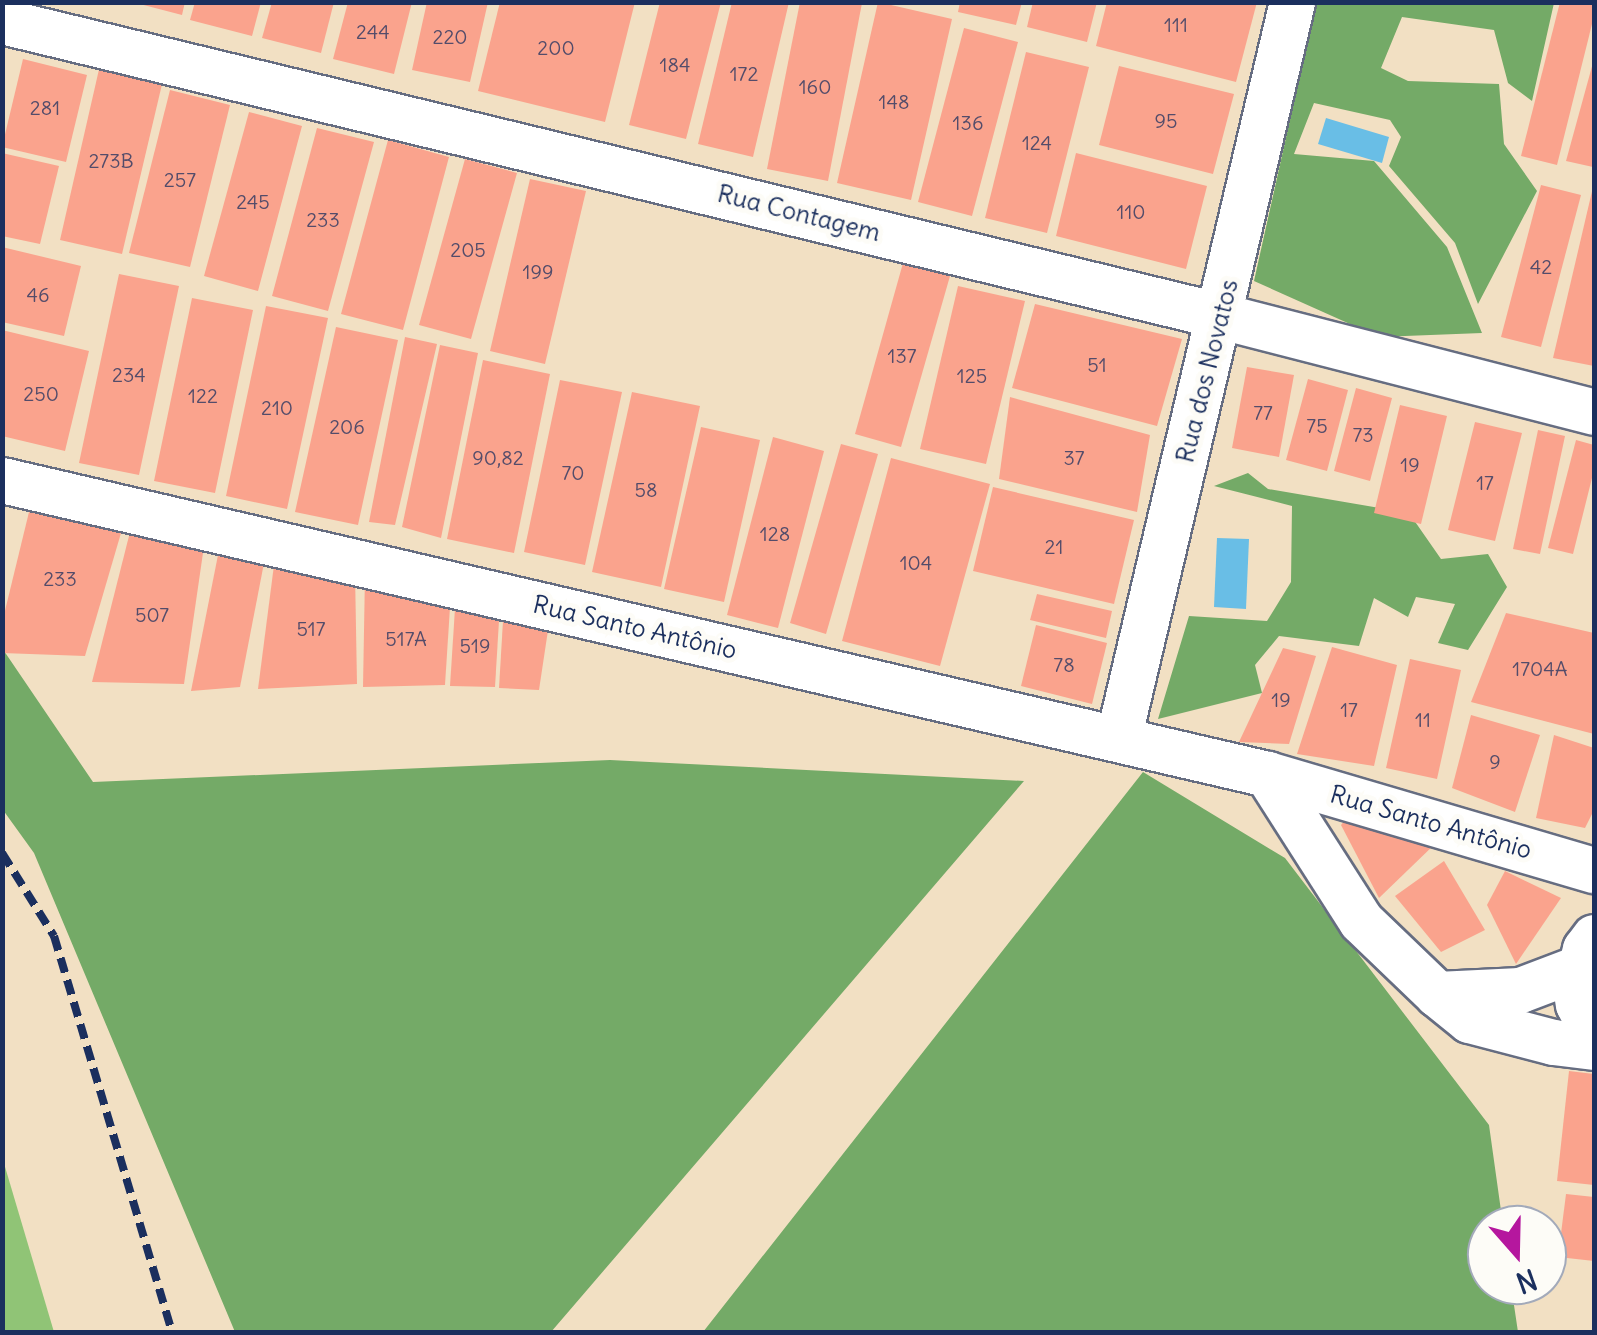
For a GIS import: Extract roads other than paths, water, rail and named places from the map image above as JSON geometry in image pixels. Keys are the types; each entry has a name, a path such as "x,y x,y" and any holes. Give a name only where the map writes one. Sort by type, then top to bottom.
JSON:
{"street":[{"name":"Rua dos Novatos","path":"1118,739 1221,316 1292,2"},
{"name":"Rua Contagem","path":"2,20 1221,316 1594,412"},
{"name":"Rua Santo Antônio","path":"2,480 1267,774 1594,870"},
{"name":"Rua Santo Antônio","path":"1267,774 1361,921 1437,994 1469,1020 1553,1042 1594,1047"},
{"path":"1594,898 1578,1004 1594,1036"},
{"path":"1437,994 1520,990 1586,951"}],"water":[{"path":"1326,118 1389,137 1382,163 1318,144"},
{"path":"1217,538 1249,539 1246,609 1214,607"}],"railway":[{"path":"2,853 54,936 172,1332"}]}
